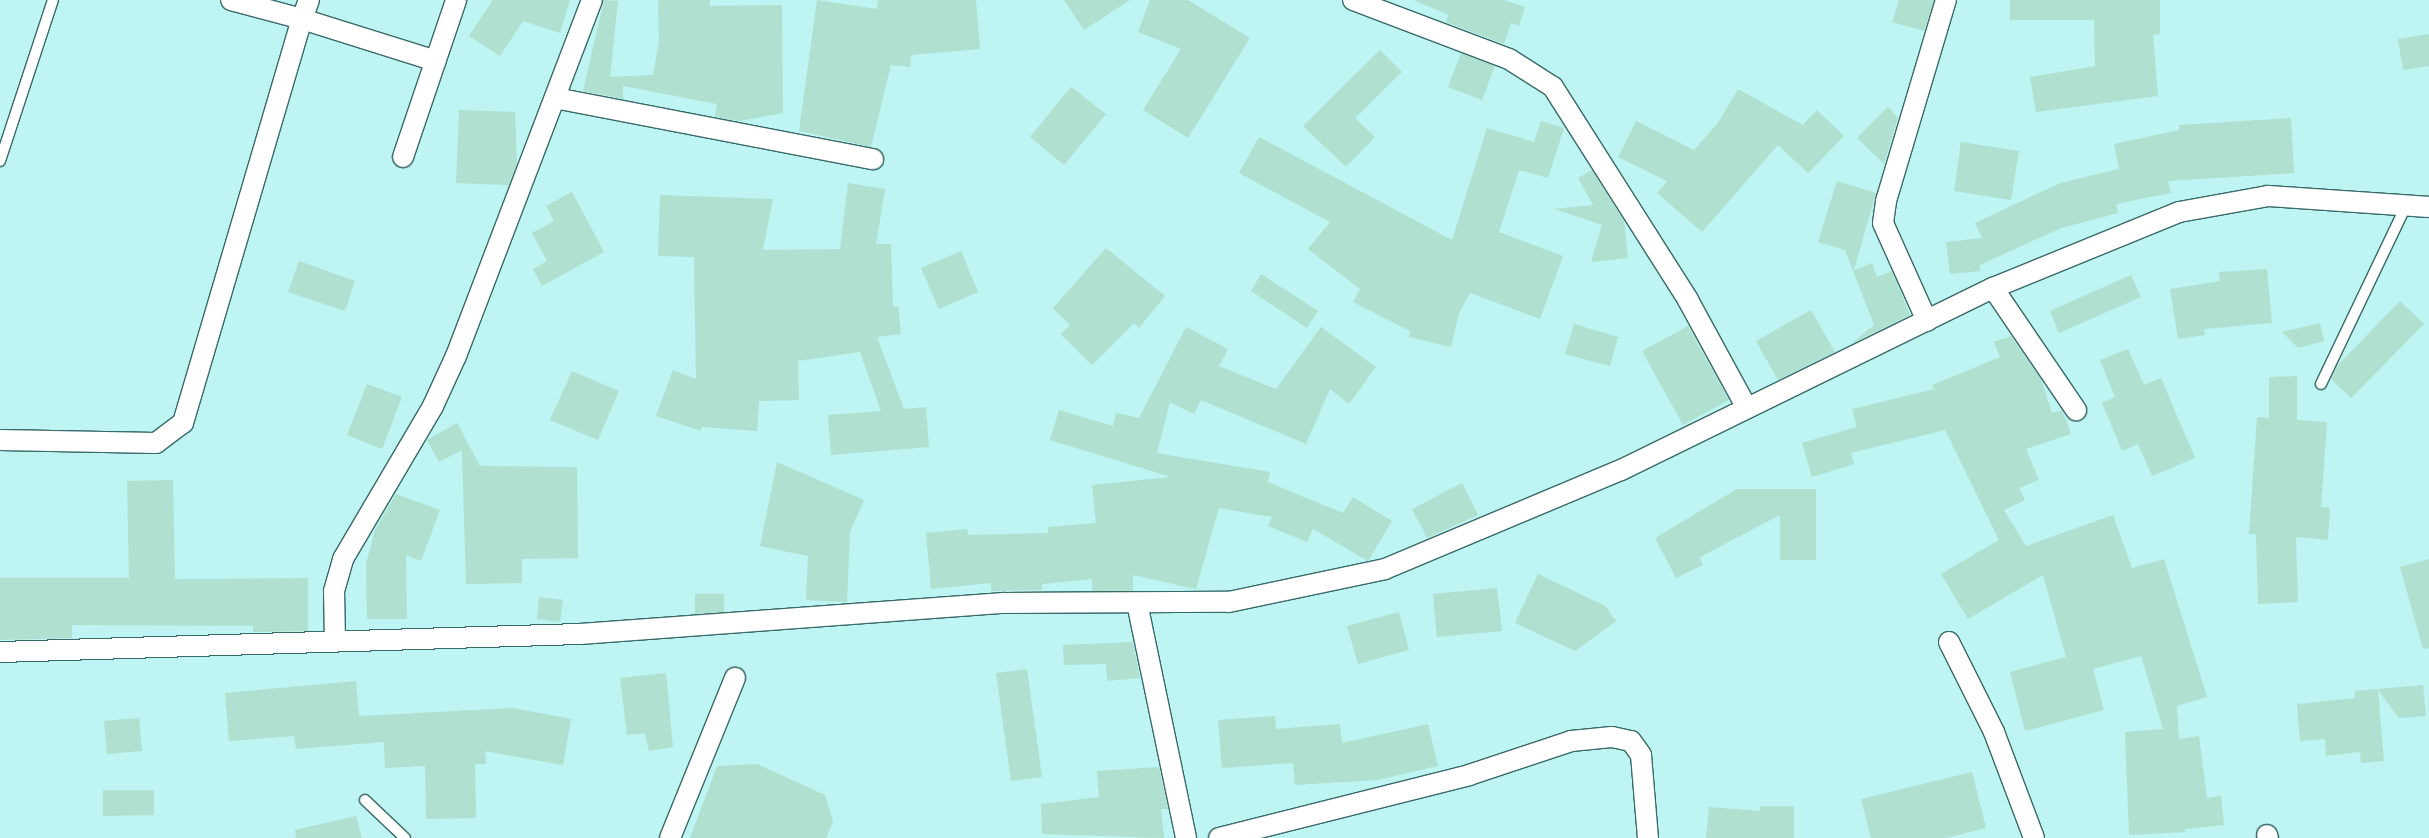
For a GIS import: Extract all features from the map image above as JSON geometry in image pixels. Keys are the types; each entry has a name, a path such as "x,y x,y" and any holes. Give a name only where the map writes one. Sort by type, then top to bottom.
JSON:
{"street":[{"path":"231,0 302,19 436,61"},
{"path":"0,440 156,443 183,423 308,0"},
{"path":"403,157 456,0"},
{"path":"335,641 334,591 343,560 437,398 556,98 592,0"},
{"path":"1352,0 1509,59 1553,87 1688,300 1747,408"},
{"path":"1927,320 1883,223 1886,201 1946,0"},
{"path":"556,98 873,160"},
{"path":"0,652 580,634 1004,603 1229,602 1384,569 1621,470 1993,288 2179,212 2268,196 2429,207"},
{"path":"1993,288 2076,410"},
{"path":"1137,603 1186,838"},
{"path":"1949,642 1994,732 2034,838"},
{"path":"670,838 735,678"},
{"path":"1219,838 1468,775 1571,741 1612,738 1631,741 1641,755 1648,838"}],"lane":[{"path":"0,161 53,0"},
{"path":"2321,384 2406,204"},
{"path":"365,800 405,838"}],"building":[{"path":"493,0 570,0 560,33 523,21 500,56 469,36"},
{"path":"604,0 618,1 610,77 653,75 659,41 658,0 710,0 710,6 782,5 783,113 739,121 715,117 717,104 623,86 623,99 583,91"},
{"path":"817,0 877,9 878,0 976,0 980,49 911,55 910,67 891,65 871,147 799,131"},
{"path":"1064,0 1130,0 1084,30"},
{"path":"1150,0 1188,0 1250,38 1188,138 1143,110 1181,49 1138,32"},
{"path":"1414,0 1504,0 1525,7 1519,26 1511,23 1504,44 1446,22 1448,15"},
{"path":"1899,0 1934,0 1924,31 1892,22"},
{"path":"2010,0 2160,0 2160,34 2153,35 2158,96 2036,112 2030,77 2095,66 2094,20 2010,20"},
{"path":"2429,34 2429,66 2403,70 2398,39"},
{"path":"1380,50 1402,72 1355,118 1375,137 1346,167 1303,126"},
{"path":"1461,53 1495,66 1482,100 1448,87"},
{"path":"1071,87 1106,114 1064,165 1030,137"},
{"path":"1738,89 1803,125 1817,110 1844,136 1808,173 1778,145 1702,232 1657,193 1667,181 1618,157 1636,121 1694,150 1718,123"},
{"path":"1888,107 1898,118 1884,164 1857,138"},
{"path":"459,110 515,112 517,163 509,185 456,183"},
{"path":"2291,118 2294,173 2168,181 2171,193 2116,204 2118,213 2061,228 1980,265 1980,271 1950,274 1946,242 1982,238 1975,223 2060,183 2119,169 2114,144 2179,130 2179,125"},
{"path":"1541,121 1564,128 1548,178 1519,170 1499,232 1563,256 1540,319 1470,293 1459,313 1451,347 1409,337 1410,331 1353,302 1360,289 1308,249 1330,222 1239,173 1259,137 1452,240 1487,128 1534,142"},
{"path":"1961,142 2019,151 2011,200 1954,191"},
{"path":"1592,170 1624,221 1628,258 1591,262 1602,225 1554,209 1593,205 1578,178"},
{"path":"1837,181 1876,193 1854,270 1872,263 1877,277 1892,271 1910,315 1851,344 1874,325 1845,250 1818,242"},
{"path":"848,183 885,189 876,244 891,244 893,307 898,306 901,334 877,337 904,409 926,407 929,447 831,455 828,415 881,411 860,352 798,361 799,400 759,401 757,431 702,427 701,431 656,416 673,370 696,379 694,257 658,256 660,195 773,199 763,250 840,249"},
{"path":"572,192 604,252 542,286 533,269 547,261 532,233 554,221 546,206"},
{"path":"1106,248 1165,296 1139,328 1134,323 1092,365 1061,334 1070,325 1053,308"},
{"path":"961,251 978,292 939,309 921,268"},
{"path":"299,261 355,281 345,311 288,292"},
{"path":"2267,269 2272,323 2204,329 2205,335 2178,339 2170,289 2220,281 2219,272"},
{"path":"1261,274 1318,311 1307,328 1251,291"},
{"path":"2131,275 2141,297 2059,333 2050,311"},
{"path":"2400,301 2424,324 2351,398 2331,379 2337,366"},
{"path":"1811,310 1835,352 1778,380 1756,341"},
{"path":"2320,323 2324,341 2298,348 2282,332"},
{"path":"1574,324 1618,337 1610,366 1565,354"},
{"path":"1688,326 1729,400 1683,425 1642,351"},
{"path":"1186,327 1228,349 1219,366 1276,389 1321,327 1376,367 1349,404 1330,389 1306,444 1201,400 1194,414 1170,402 1157,453 1270,472 1268,482 1343,513 1353,497 1392,521 1368,561 1313,529 1307,542 1268,526 1272,517 1219,508 1196,589 1133,575 1133,591 1092,591 1092,579 1042,584 1042,590 991,591 991,583 931,589 926,533 967,529 968,535 1048,533 1048,527 1096,523 1092,485 1171,477 1050,440 1059,410 1113,426 1116,413 1139,418"},
{"path":"2011,336 2041,379 2052,413 2062,410 2071,434 2026,449 2039,480 2019,488 2025,500 2004,510 2026,546 2113,515 2132,568 2164,559 2207,697 2177,706 2179,739 2199,736 2207,798 2221,796 2224,825 2185,829 2185,832 2129,835 2125,732 2163,729 2141,656 2093,669 2104,710 2025,731 2010,672 2066,657 2043,575 1968,619 1941,574 1999,540 1945,430 1851,453 1854,464 1812,477 1802,443 1857,427 1852,409 1934,389 1932,385 2000,357 1994,342"},
{"path":"2128,349 2144,385 2161,378 2195,458 2152,476 2138,444 2122,451 2102,403 2115,397 2100,360"},
{"path":"572,371 619,391 598,440 550,420"},
{"path":"2297,376 2297,420 2327,422 2321,507 2330,508 2328,540 2296,537 2298,602 2258,604 2256,534 2249,534 2257,417 2269,418 2269,377"},
{"path":"367,384 402,397 382,449 347,435"},
{"path":"457,423 480,466 577,467 578,558 522,559 522,583 466,584 462,450 439,462 427,440"},
{"path":"777,462 864,500 850,532 847,602 806,600 808,556 760,546"},
{"path":"173,480 175,579 308,578 308,631 253,632 253,626 72,625 72,638 0,640 0,578 129,578 127,481"},
{"path":"1462,483 1478,515 1427,538 1412,509"},
{"path":"1737,489 1816,489 1816,560 1780,560 1780,515 1700,557 1703,565 1676,578 1655,538"},
{"path":"396,494 440,510 421,561 406,555 407,619 367,619 366,564 375,530"},
{"path":"2429,559 2429,648 2423,649 2400,567"},
{"path":"1538,574 1605,606 1616,621 1575,651 1515,623"},
{"path":"1497,588 1502,631 1437,637 1433,594"},
{"path":"695,594 724,594 724,612 695,614"},
{"path":"539,597 563,600 560,622 537,619"},
{"path":"1399,612 1409,650 1358,664 1347,626"},
{"path":"1133,642 1140,678 1107,681 1106,664 1064,665 1063,645"},
{"path":"1027,669 1042,777 1011,781 996,673"},
{"path":"666,673 673,747 649,751 645,733 627,735 620,678"},
{"path":"356,681 359,716 513,708 571,719 563,765 485,751 486,764 475,764 476,818 426,819 425,766 385,768 384,742 296,749 294,736 229,741 225,693"},
{"path":"2423,685 2426,716 2399,718 2378,690 2384,761 2361,763 2360,752 2326,756 2325,739 2300,741 2297,704 2355,698 2355,691"},
{"path":"1275,716 1276,729 1340,724 1342,743 1428,724 1438,766 1377,780 1295,785 1293,763 1222,768 1218,720"},
{"path":"139,718 142,751 107,754 104,721"},
{"path":"757,764 825,795 833,822 826,838 690,838 717,766"},
{"path":"1159,767 1168,809 1161,809 1164,838 1042,834 1041,804 1099,797 1097,771"},
{"path":"1972,772 1986,828 1946,838 1871,838 1861,799"},
{"path":"103,790 154,790 154,815 103,816"},
{"path":"1760,806 1794,806 1794,838 1706,838 1709,807 1760,811"},
{"path":"356,816 362,838 296,838 295,830"}]}
